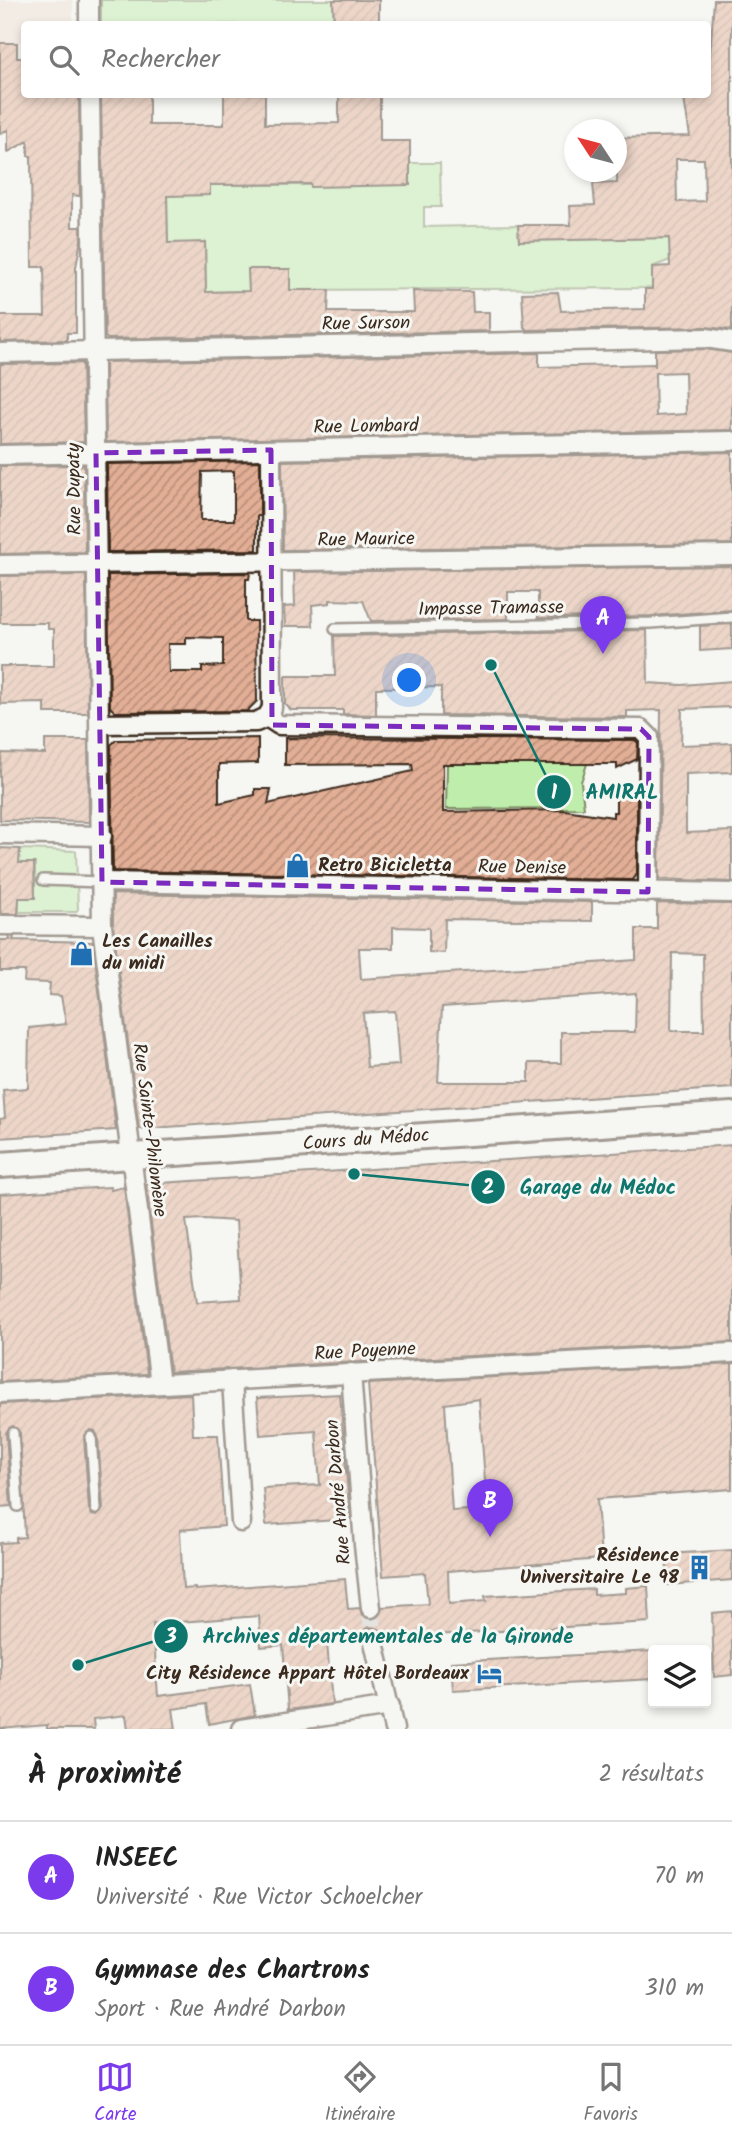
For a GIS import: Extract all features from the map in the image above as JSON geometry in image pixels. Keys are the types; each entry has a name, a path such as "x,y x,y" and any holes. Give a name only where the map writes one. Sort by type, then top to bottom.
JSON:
{"main road":[{"name":"Cours du Médoc","path":"0,1165 732,1115"}],"street":[{"path":"89,0 89,21"},
{"name":"Rue Dupaty","path":"90,98 102,882"},
{"name":"Rue Surson","path":"0,353 693,338 732,342"},
{"name":"Rue Lombard","path":"0,455 732,441"},
{"path":"100,724 256,722 267,717 272,708 271,450"},
{"name":"Rue Maurice","path":"0,565 732,555"},
{"path":"267,717 279,725 641,729 649,737 648,892"},
{"path":"0,834 102,835"},
{"name":"Rue Denise","path":"102,882 732,893"},
{"name":"Rue Sainte-Philomène","path":"102,882 102,926 160,1384"},
{"path":"0,925 102,926"},
{"name":"Rue Poyenne","path":"7,1395 89,1392 160,1384 732,1353"},
{"name":"Rue André Darbon","path":"351,1373 371,1608"},
{"path":"232,1380 240,1522"},
{"path":"373,1639 394,1729"},
{"path":"241,1729 390,1706"}],"lane":[{"name":"Impasse Tramasse","path":"335,629 651,623 732,617"},
{"path":"43,880 102,882"},
{"path":"13,1433 18,1506"},
{"path":"91,1437 96,1509"}],"highlighted area":[{"path":"271,450 272,725 641,729 649,737 648,892 102,882 96,453"}],"shaded area":[{"path":"0,0 73,0 73,21 21,21 21,42 0,43"}],"green space":[{"path":"101,0 333,0 333,21 101,21"},
{"path":"410,163 440,163 441,207 424,207 424,227 518,225 519,241 669,238 670,260 652,267 652,288 290,290 290,269 248,269 249,291 206,292 205,242 168,293 167,185 410,185"},
{"path":"447,764 587,764 581,782 584,808 446,809"},
{"path":"20,849 76,851 76,912 19,912 19,897 35,898 35,863 19,864"}],"building":[{"path":"333,0 379,0 379,21 334,21"},
{"path":"714,0 732,0 732,330 706,327 527,330 524,327 522,293 558,292 561,311 645,309 645,289 652,289 652,267 670,266 669,238 519,241 518,225 571,225 570,206 595,205 593,184 627,182 627,138 690,136 684,99 711,98","holes":["676,159 704,159 705,201 677,202"]},
{"path":"0,43 17,43 17,58 21,58 21,98 79,98 80,196 72,195 72,227 81,227 81,240 76,267 76,333 67,333 67,340 0,342 0,316 45,316 44,267 32,267 31,156 28,156 28,141 8,152 8,130 0,133"},
{"path":"101,98 149,98 149,125 224,125 224,98 265,98 265,124 339,123 339,98 380,98 380,141 410,141 410,185 210,185 210,195 167,196 168,243 205,242 206,292 249,291 248,269 290,269 290,290 329,290 328,312 414,312 413,291 472,292 473,312 489,312 489,331 105,337"},
{"path":"705,349 732,353 732,430 106,442 105,362 539,353 539,367 655,364 655,350","holes":["685,372 686,414 656,416 655,373"]},
{"path":"82,363 84,442 0,444 0,364"},
{"path":"732,452 732,544 283,550 282,461"},
{"path":"260,461 257,550 108,552 107,464","holes":["234,471 234,520 201,520 202,472"]},
{"path":"84,465 85,552 0,554 0,466"},
{"path":"732,566 732,610 651,616 538,618 538,592 508,592 508,619 371,621 363,601 330,600 330,603 312,605 313,626 285,626 284,607 295,606 294,572"},
{"path":"250,573 249,579 246,579 246,621 256,621 257,701 247,711 115,712 110,707 108,575","holes":["186,637 223,638 223,666 202,667 202,672 169,672 168,644 186,644"]},
{"path":"86,575 88,713 45,713 45,703 0,704 0,666 54,666 54,629 48,629 48,623 0,623 0,576"},
{"path":"732,624 732,649 700,651 700,626"},
{"path":"647,630 648,683 682,685 732,681 732,707 682,709 681,745 732,743 732,772 686,774 686,833 732,831 732,882 659,879 661,710 627,711 627,717 441,715 441,687 376,688 376,715 343,714 343,710 291,710 285,704 285,676 335,676 334,636"},
{"path":"258,738 258,763 219,764 219,803 255,795 255,789 271,789 268,804 413,771 412,764 285,765 285,738 635,740 638,743 637,759 617,769 617,764 443,764 443,812 565,810 613,817 613,812 616,812 616,788 637,789 637,874 633,880 113,871 111,745 116,740"},
{"path":"45,740 88,740 89,822 0,820 2,753 45,754"},
{"path":"0,848 20,849 19,863 34,863 35,898 19,898 18,914 1,914"},
{"path":"113,894 592,902 592,921 445,919 444,953 429,952 429,928 393,927 393,948 359,948 361,979 636,960 636,929 657,929 657,903 732,904 732,1088 139,1129 113,925","holes":["672,953 703,954 704,1031 671,1031","636,993 635,1032 561,1032 561,1063 529,1063 529,1082 438,1082 442,1007","395,1011 399,1065 367,1067 363,1013"]},
{"path":"9,936 14,937 13,940 93,942 116,1130 0,1138 0,1119 5,1118 3,1090 28,1088 29,1028 66,1024 61,996 49,995 50,983 24,982 25,971 0,971 0,940 10,940"},
{"path":"732,1145 732,1342 170,1372 146,1184","holes":["186,1220 236,1221 241,1299 197,1302"]},
{"path":"110,1187 111,1190 124,1187 147,1374 0,1382 0,1194"},
{"path":"732,1364 732,1489 597,1499 601,1559 448,1571 449,1604 486,1601 485,1596 594,1589 594,1595 626,1593 626,1588 648,1586 650,1622 385,1638 381,1630 370,1627 365,1630 362,1639 327,1642 332,1704 288,1710 283,1645 261,1647 259,1616 153,1624 158,1696 250,1684 255,1715 209,1724 206,1704 173,1709 176,1729 128,1729 126,1715 93,1719 94,1729 47,1729 47,1725 0,1729 0,1543 16,1542 16,1538 25,1537 20,1433 13,1426 6,1433 11,1506 0,1507 0,1404 191,1394 193,1435 218,1435 224,1526 180,1530 183,1589 345,1579 348,1609 360,1608 362,1615 372,1619 378,1617 382,1607 428,1604 425,1573 383,1576 368,1384","holes":["479,1399 487,1509 452,1511 445,1404","90,1430 95,1431 98,1437 103,1509 97,1516 92,1515 89,1509 84,1437"]},
{"path":"340,1394 350,1519 266,1525 263,1488 320,1485 316,1431 260,1435 257,1398"},
{"name":"Résidence Universitaire Le 98","path":"732,1550 732,1580 668,1585 666,1554"},
{"path":"732,1611 732,1675 714,1677 712,1613"},
{"path":"648,1651 648,1679 453,1690 451,1662"}],"tunnel":[{"path":"371,1608 373,1638"}],"place":[{"name":"INSEEC","path":"603,654"},
{"name":"AMIRAL","path":"491,665"},
{"name":"Retro Bicicletta","path":"298,866"},
{"name":"Les Canailles du midi","path":"82,953"},
{"name":"Garage du Médoc","path":"354,1174"},
{"name":"Gymnase des Chartrons","path":"490,1537"},
{"name":"Résidence Universitaire Le 98","path":"699,1567"},
{"name":"Archives départementales de la Gironde","path":"78,1665"},
{"name":"City Résidence Appart Hôtel Bordeaux","path":"489,1674"}]}
